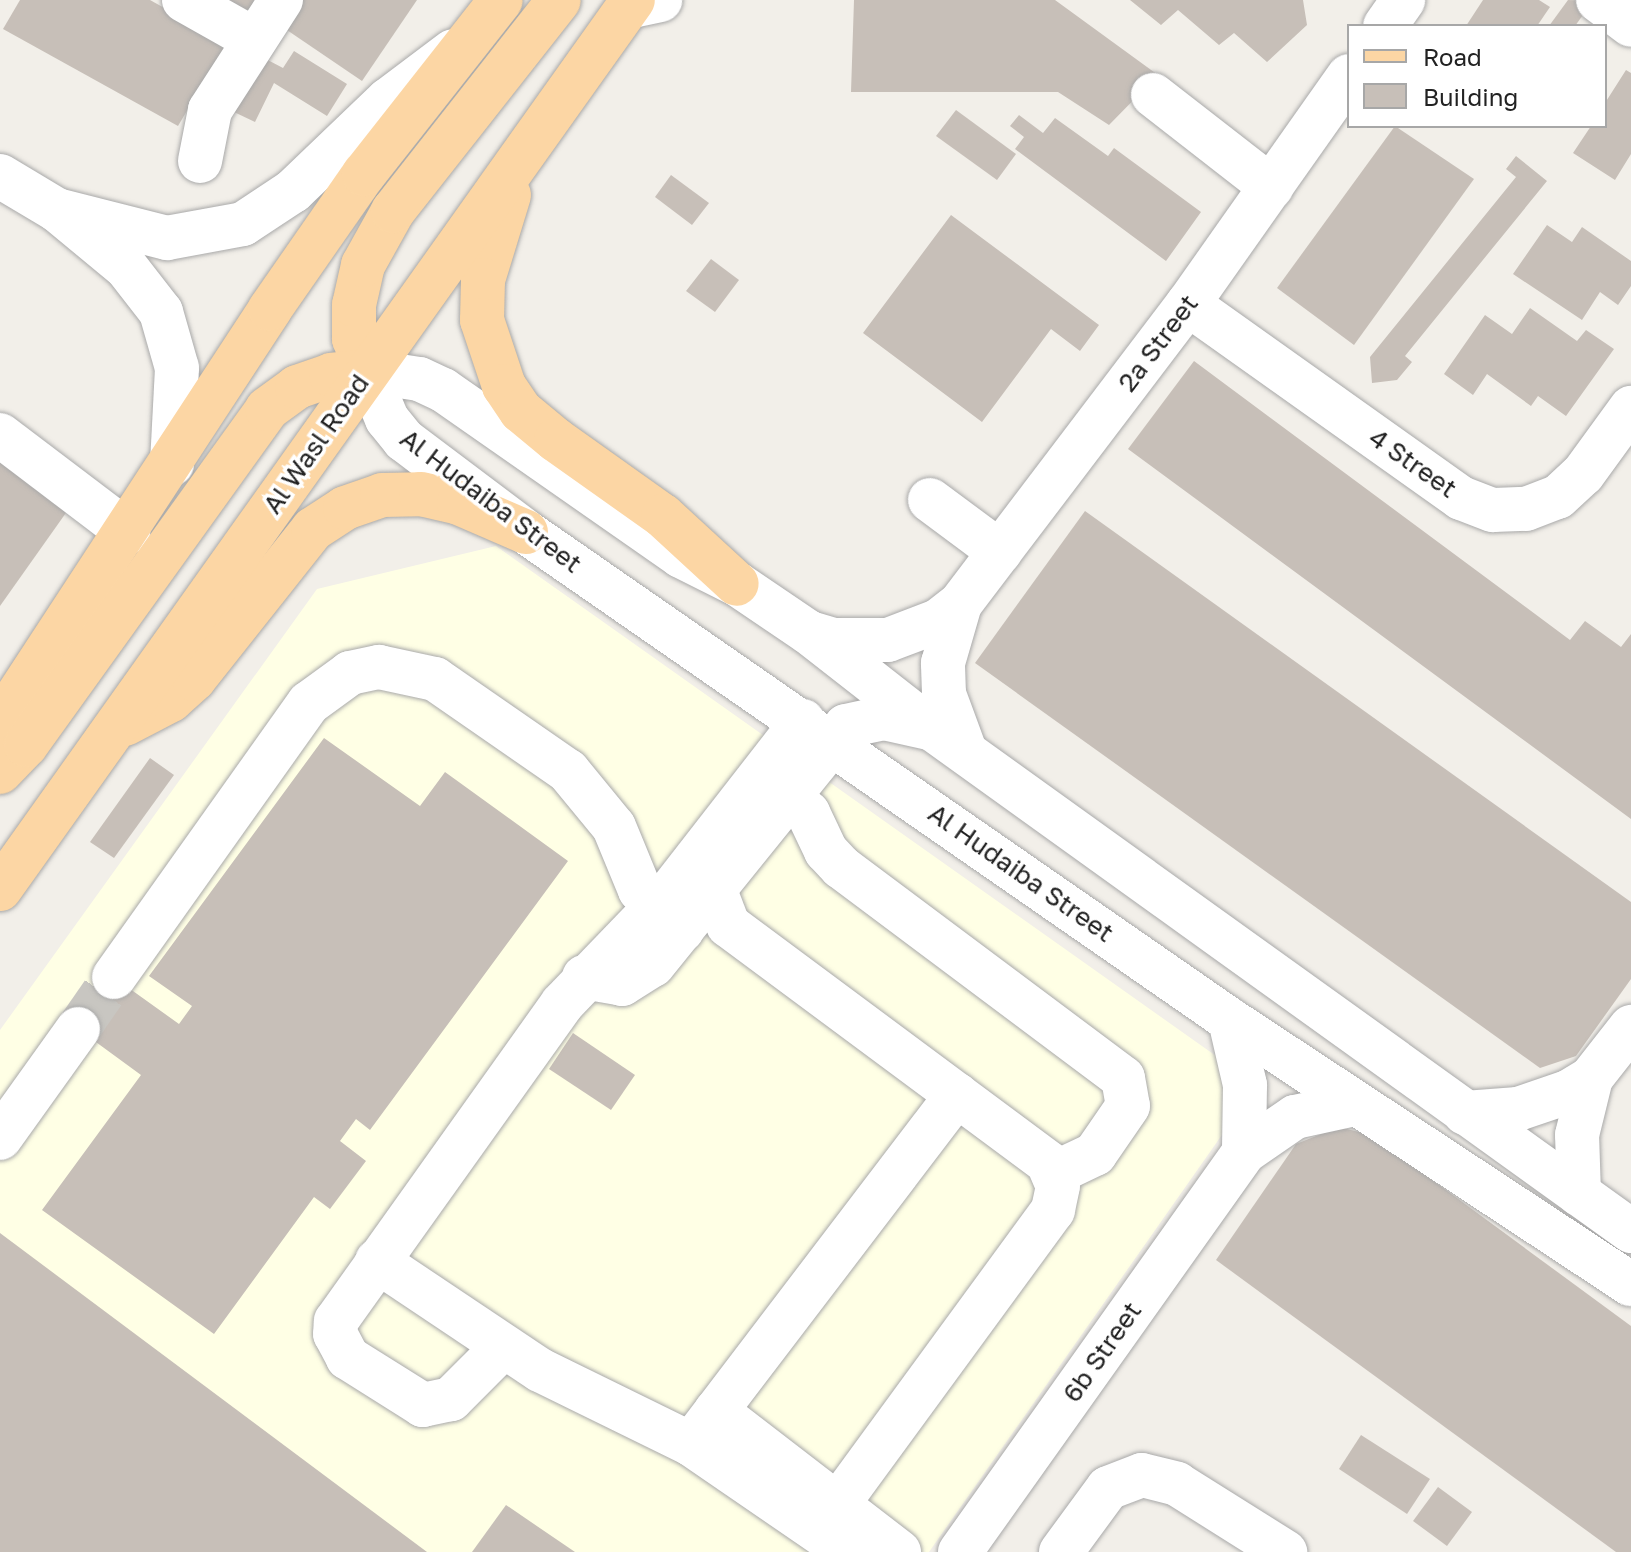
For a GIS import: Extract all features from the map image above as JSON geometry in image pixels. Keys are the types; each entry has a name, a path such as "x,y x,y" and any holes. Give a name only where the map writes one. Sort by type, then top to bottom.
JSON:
{"main road":[{"path":"0,722 12,676 128,532 270,309 464,43 501,0"},
{"path":"0,772 26,745 267,409 320,379 367,371 354,339 354,305 363,265 393,211 559,0"},
{"name":"Al Wasl Road","path":"0,889 531,141 640,2"},
{"path":"531,141 493,235 483,280 482,320 504,386 521,411 556,440 663,516 737,584"},
{"path":"116,729 145,717 194,679 313,529 345,508 382,495 421,494 459,503 526,532"}],"street":[{"path":"184,0 255,40"},
{"path":"200,161 210,110 281,0"},
{"path":"1386,24 1403,0"},
{"path":"1598,0 1631,25"},
{"path":"57,210 167,238 243,224 282,201 388,100 464,43"},
{"name":"2a Street","path":"808,632 834,640 888,640 938,621 960,604 1188,304 1347,79"},
{"path":"1153,95 1271,187"},
{"path":"0,176 57,210 126,267 161,312 177,368 172,464"},
{"name":"4 Street","path":"1188,304 1461,498 1493,510 1526,509 1558,497 1583,474 1631,408"},
{"path":"367,371 406,376 443,390 681,556 737,584 808,632 948,740 1631,1231"},
{"name":"Al Hudaiba Street","path":"367,371 381,408 404,440 526,532 817,730 1230,1020 1631,1284"},
{"path":"0,435 128,532"},
{"path":"930,500 1000,552"},
{"name":"2a Street","path":"948,740 943,663 960,604"},
{"path":"114,977 309,703 350,673 379,667 435,679 568,771 614,827 630,871 669,919"},
{"path":"669,919 817,730 863,719 948,740"},
{"path":"503,1347 451,1399 437,1404 410,1401 348,1358 335,1334 336,1321 584,977 714,888 775,785"},
{"path":"775,785 808,813 832,860 1123,1078 1128,1106 1095,1154 1055,1173"},
{"path":"714,888 728,925 957,1095 1055,1173 1058,1199 1053,1210 836,1506"},
{"path":"1230,1020 1245,1085 1244,1152"},
{"path":"1579,1194 1577,1135 1591,1078 1631,1027"},
{"path":"0,1138 78,1029"},
{"path":"1465,1113 1544,1102 1591,1078"},
{"path":"704,1428 957,1095"},
{"name":"6b Street","path":"960,1552 1244,1152 1295,1117 1355,1104"},
{"path":"377,1261 503,1347 569,1386 656,1423 704,1428 836,1506 899,1552"},
{"path":"704,1428 848,1552"},
{"path":"1061,1552 1108,1488 1142,1475 1177,1484 1285,1552"}],"shaded area":[{"path":"496,546 1257,1085 929,1552 0,1552 0,1030 317,589"}],"building":[{"path":"20,0 150,0 227,43 178,126 3,29"},
{"path":"219,0 255,0 246,15"},
{"path":"299,0 417,0 362,81 281,26"},
{"path":"854,0 1055,0 1158,75 1109,125 1058,92 851,92"},
{"path":"1130,0 1303,0 1307,25 1267,62 1234,33 1219,45 1178,10 1161,25"},
{"path":"1483,0 1539,0 1550,7 1538,24 1467,24"},
{"path":"1568,0 1593,1 1576,24 1550,24"},
{"path":"294,51 347,84 327,116 274,83 255,122 234,112 262,57 283,68"},
{"path":"1626,70 1631,73 1631,154 1615,180 1573,153 1590,128 1607,128 1607,100"},
{"path":"956,110 1016,154 997,180 936,136"},
{"path":"1019,115 1043,133 1055,118 1108,156 1114,148 1201,212 1166,261 1015,149 1024,137 1010,126"},
{"path":"1394,128 1474,179 1354,345 1277,288"},
{"path":"1516,156 1547,181 1405,356 1412,362 1397,380 1372,383 1370,357 1516,177 1506,169"},
{"path":"671,175 709,203 692,225 655,197"},
{"path":"951,215 1099,325 1080,351 1051,329 982,422 863,333"},
{"path":"1547,225 1572,242 1582,227 1631,261 1631,286 1618,305 1600,292 1582,320 1513,274"},
{"path":"711,259 739,280 715,312 686,291"},
{"path":"1530,308 1577,341 1586,330 1614,349 1566,416 1538,396 1531,406 1487,374 1473,395 1444,374 1485,315 1512,334"},
{"path":"1194,361 1570,640 1585,621 1621,647 1631,634 1631,819 1128,449"},
{"path":"0,462 68,510 0,606"},
{"path":"1085,511 1631,902 1631,979 1576,1056 1540,1068 975,663"},
{"path":"324,738 420,806 445,772 568,861 370,1130 356,1119 340,1141 366,1161 330,1209 314,1197 214,1334 42,1210 141,1075 74,1026 112,976 179,1024 192,1006 149,976"},
{"path":"150,758 174,775 114,858 90,842"},
{"path":"573,1033 635,1075 611,1110 549,1069"},
{"path":"1339,1127 1371,1135 1631,1326 1631,1552 1616,1552 1216,1260 1296,1144"},
{"path":"0,1233 427,1552 0,1552"},
{"path":"1361,1435 1430,1479 1407,1514 1339,1469"},
{"path":"1438,1487 1472,1512 1447,1546 1413,1521"},
{"path":"506,1505 575,1552 472,1552"}],"tunnel":[{"path":"78,1029 114,977"}]}
